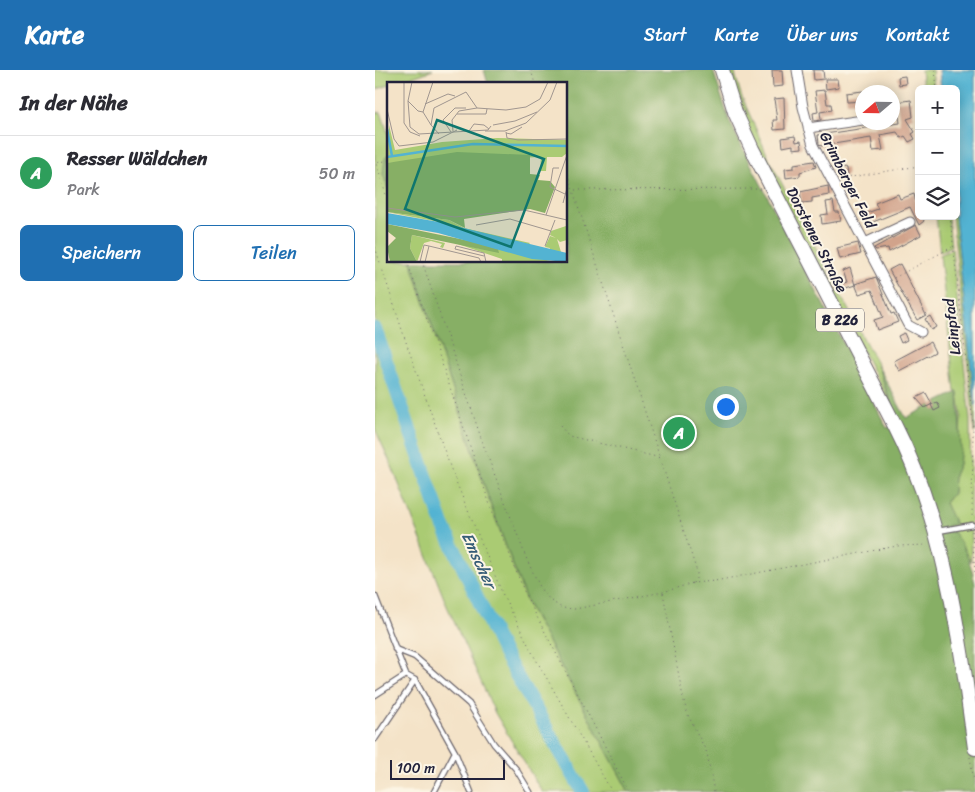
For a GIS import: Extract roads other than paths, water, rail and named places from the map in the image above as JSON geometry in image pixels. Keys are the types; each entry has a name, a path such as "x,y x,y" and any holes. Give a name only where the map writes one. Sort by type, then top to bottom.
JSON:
{"main road":[{"name":"Dorstener Straße","path":"722,70 740,126 907,449 921,484 952,607 975,748"}],"street":[{"name":"Grimberger Feld","path":"797,70 808,128 831,180 908,325 921,332"},
{"name":"Grimberger Feld","path":"808,128 855,121"},
{"name":"Grimberger Feld","path":"865,243 909,222"}],"lane":[{"path":"936,538 972,525"},
{"path":"376,600 406,675 415,680 455,752 471,792"},
{"path":"395,649 415,656 469,704 494,744 516,769 530,792"},
{"path":"375,695 406,675"},
{"path":"375,738 415,680"},
{"path":"434,792 455,752"}],"water":[{"path":"939,70 975,70 975,406 955,220 960,220 960,85 941,85"}],"waterway":[{"name":"Emscher","path":"375,329 443,525 502,650 583,792"}],"place":[{"name":"Resser Wäldchen","path":"679,433"}]}
